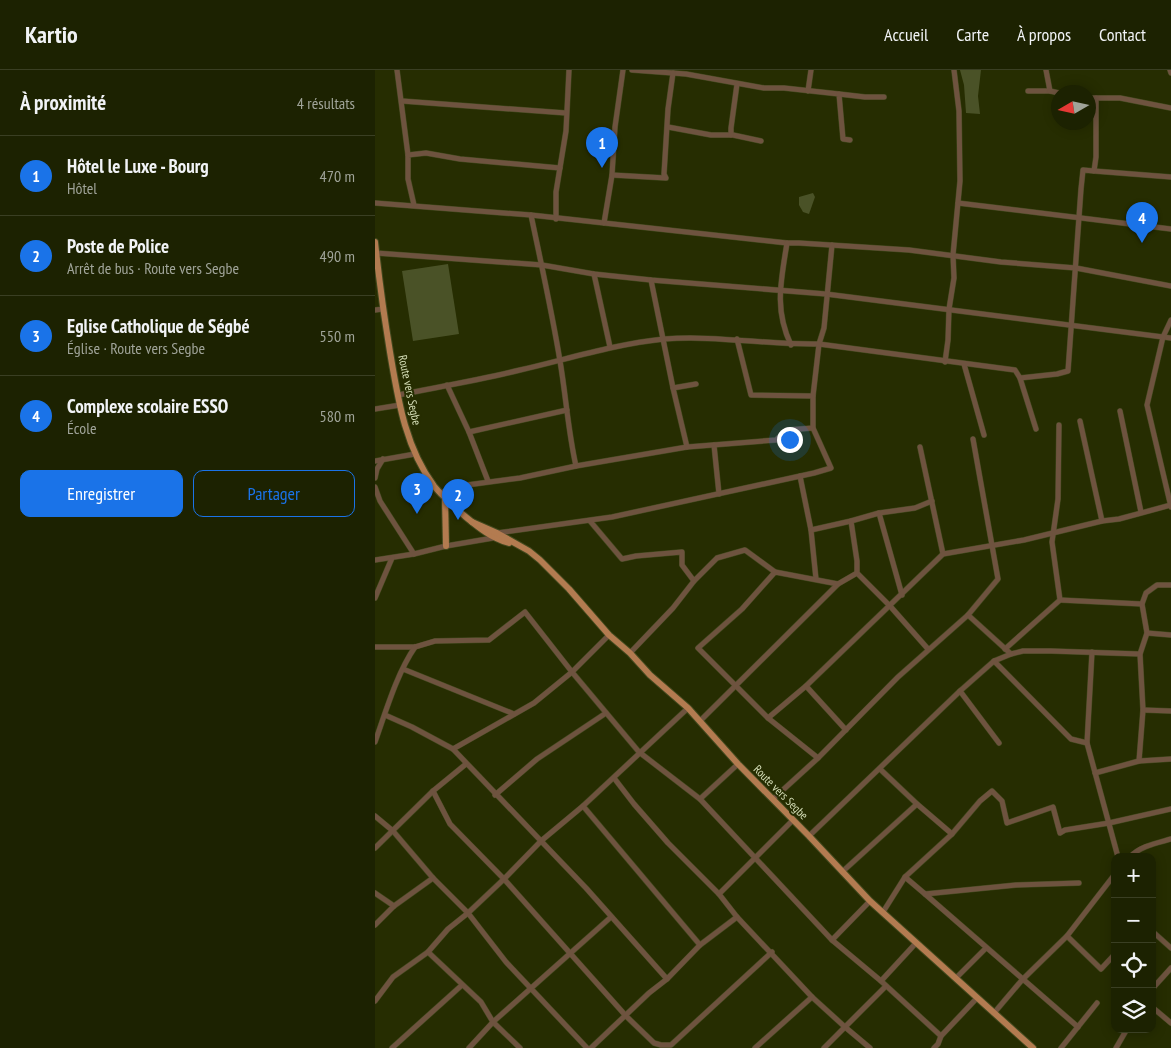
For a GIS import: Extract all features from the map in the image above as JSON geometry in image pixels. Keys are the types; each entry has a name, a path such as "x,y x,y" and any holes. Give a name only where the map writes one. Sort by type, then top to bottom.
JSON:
{"main road":[{"name":"Route vers Segbe","path":"375,242 383,309 397,395 415,454 440,493 472,522 495,536 529,552 540,560 569,589 609,635 630,653 650,675 688,708 738,764 870,901 1033,1048"},
{"path":"445,498 446,546"}],"street":[{"path":"397,70 408,155 408,179 414,205"},
{"path":"556,219 556,192 566,131 569,70"},
{"path":"604,223 612,176 615,127 623,70"},
{"path":"633,70 686,74 764,88 784,88 865,97 884,96"},
{"path":"808,92 811,70"},
{"path":"945,362 949,309 954,278 953,255 960,181 959,111 954,70"},
{"path":"1028,91 1049,91 1046,70"},
{"path":"612,176 666,178 664,174 668,109 673,73"},
{"path":"731,135 737,84"},
{"path":"839,94 843,139 850,140"},
{"path":"1096,98 1120,98 1171,108"},
{"path":"402,101 566,113"},
{"path":"667,128 761,140"},
{"path":"1094,171 1096,130"},
{"path":"408,155 426,153 460,159 560,168"},
{"path":"1020,378 1067,371 1083,170 1171,177"},
{"path":"375,203 531,215 787,243 909,250 1001,262 1076,268 1171,286"},
{"path":"958,203 1171,229"},
{"path":"531,215 560,360 570,442 575,466"},
{"path":"787,243 779,291 782,320 791,345"},
{"path":"375,560 414,554 495,536 590,521 831,468 813,428 813,396 819,344 824,328 832,246"},
{"path":"376,253 542,265 595,274 651,280 826,294 1171,338"},
{"path":"595,274 610,348"},
{"path":"651,280 687,446"},
{"path":"375,310 383,309"},
{"path":"768,718 806,686 943,554 1055,533 1171,506 1147,405 1163,336 1171,320"},
{"path":"397,395 519,371 610,348 688,338 737,339 791,345 819,344 1015,370 1020,378 1036,429"},
{"path":"737,339 751,394 813,396"},
{"path":"964,364 984,435"},
{"path":"673,388 696,384"},
{"path":"447,385 469,432 488,481"},
{"path":"375,409 400,405"},
{"path":"469,432 567,410"},
{"path":"1120,411 1141,512"},
{"path":"1080,421 1102,521"},
{"path":"1059,425 1059,466 1055,533 1052,542 1060,600"},
{"path":"440,493 488,481 519,478 687,446 776,440 787,430 813,428"},
{"path":"773,799 847,730 928,649 968,615 998,579 973,439"},
{"path":"714,445 719,494"},
{"path":"920,447 943,554"},
{"path":"375,461 415,454"},
{"path":"375,478 377,469 383,459"},
{"path":"801,476 811,530 816,579"},
{"path":"375,487 377,501 414,554"},
{"path":"811,530 879,513 915,508 932,501"},
{"path":"879,513 902,595"},
{"path":"590,521 622,559 682,552 683,565 694,581"},
{"path":"851,521 857,573 890,606 928,649"},
{"path":"630,653 717,558 745,550 775,572 838,584"},
{"path":"375,598 392,558"},
{"path":"775,572 742,609 698,648 768,718 818,758"},
{"path":"699,721 838,584 857,573"},
{"path":"1139,761 1143,710 1140,654 1147,634 1142,604 1146,593 1157,585 1171,585"},
{"path":"1005,649 1060,600 1142,604"},
{"path":"375,647 415,646 435,641 489,640 525,612 639,752 700,799 832,940 881,981 941,1036"},
{"path":"968,615 1011,654"},
{"path":"1147,634 1171,636"},
{"path":"453,749 534,703 572,672 609,635"},
{"path":"375,742 403,669 415,646"},
{"path":"809,836 960,691 994,661 1023,651 1140,654"},
{"path":"1092,652 1087,743 1118,853"},
{"path":"994,661 1071,739 1087,743"},
{"path":"403,669 514,714"},
{"path":"806,686 847,730"},
{"path":"960,691 999,743"},
{"path":"375,1001 393,977 428,952 448,929 504,879 541,841 614,778 639,752 688,708"},
{"path":"1143,710 1171,711"},
{"path":"495,795 537,758 606,713"},
{"path":"385,715 453,749 541,841 667,979"},
{"path":"1095,773 1139,761 1171,759"},
{"path":"375,848 433,791 466,764"},
{"path":"700,799 738,764"},
{"path":"880,769 952,834"},
{"path":"614,778 668,842 719,894 737,917 772,952 812,997 870,1048"},
{"path":"433,791 450,824 504,879 626,1016 654,1043 661,1045 671,1044 772,952"},
{"path":"883,912 905,877 952,834 980,801 992,791 1002,802 1007,823 1053,808 1060,833 1065,830 1109,823 1171,809"},
{"path":"842,872 917,804"},
{"path":"583,806 700,945"},
{"path":"375,816 393,832 433,878 468,913 506,962 587,1048"},
{"path":"719,894 793,820"},
{"path":"1134,853 1151,844 1171,839"},
{"path":"905,877 1078,1027"},
{"path":"375,925 394,906 433,878"},
{"path":"994,1013 1022,980 1067,936 1111,879"},
{"path":"925,894 1016,885 1079,883"},
{"path":"375,893 394,906"},
{"path":"832,940 870,901"},
{"path":"469,1048 493,1022 611,917"},
{"path":"591,1048 649,993 667,979 700,945 737,917"},
{"path":"1156,935 1171,948"},
{"path":"1067,936 1101,969 1111,958"},
{"path":"881,981 915,943"},
{"path":"956,978 986,948"},
{"path":"428,952 481,1002 493,1022 519,1048"},
{"path":"1153,988 1171,968"},
{"path":"392,1048 461,985"},
{"path":"824,1048 886,986"},
{"path":"755,1048 812,997"},
{"path":"938,1047 941,1036 977,998"},
{"path":"1061,1048 1097,1003"},
{"path":"1156,1010 1171,1023"},
{"path":"1116,1048 1125,1033"},
{"path":"1120,1043 1126,1048"}],"green space":[{"path":"960,70 981,70 978,96 980,114 966,113 964,85"},
{"path":"813,193 815,197 809,214 803,212 799,205 799,197"},
{"path":"448,264 459,334 413,341 402,271"}],"place":[{"name":"Hôtel le Luxe - Bourg","path":"602,168"},
{"name":"Complexe scolaire ESSO","path":"1142,243"},
{"name":"Eglise Catholique de Ségbé","path":"417,514"},
{"name":"Poste de Police","path":"458,520"}]}
